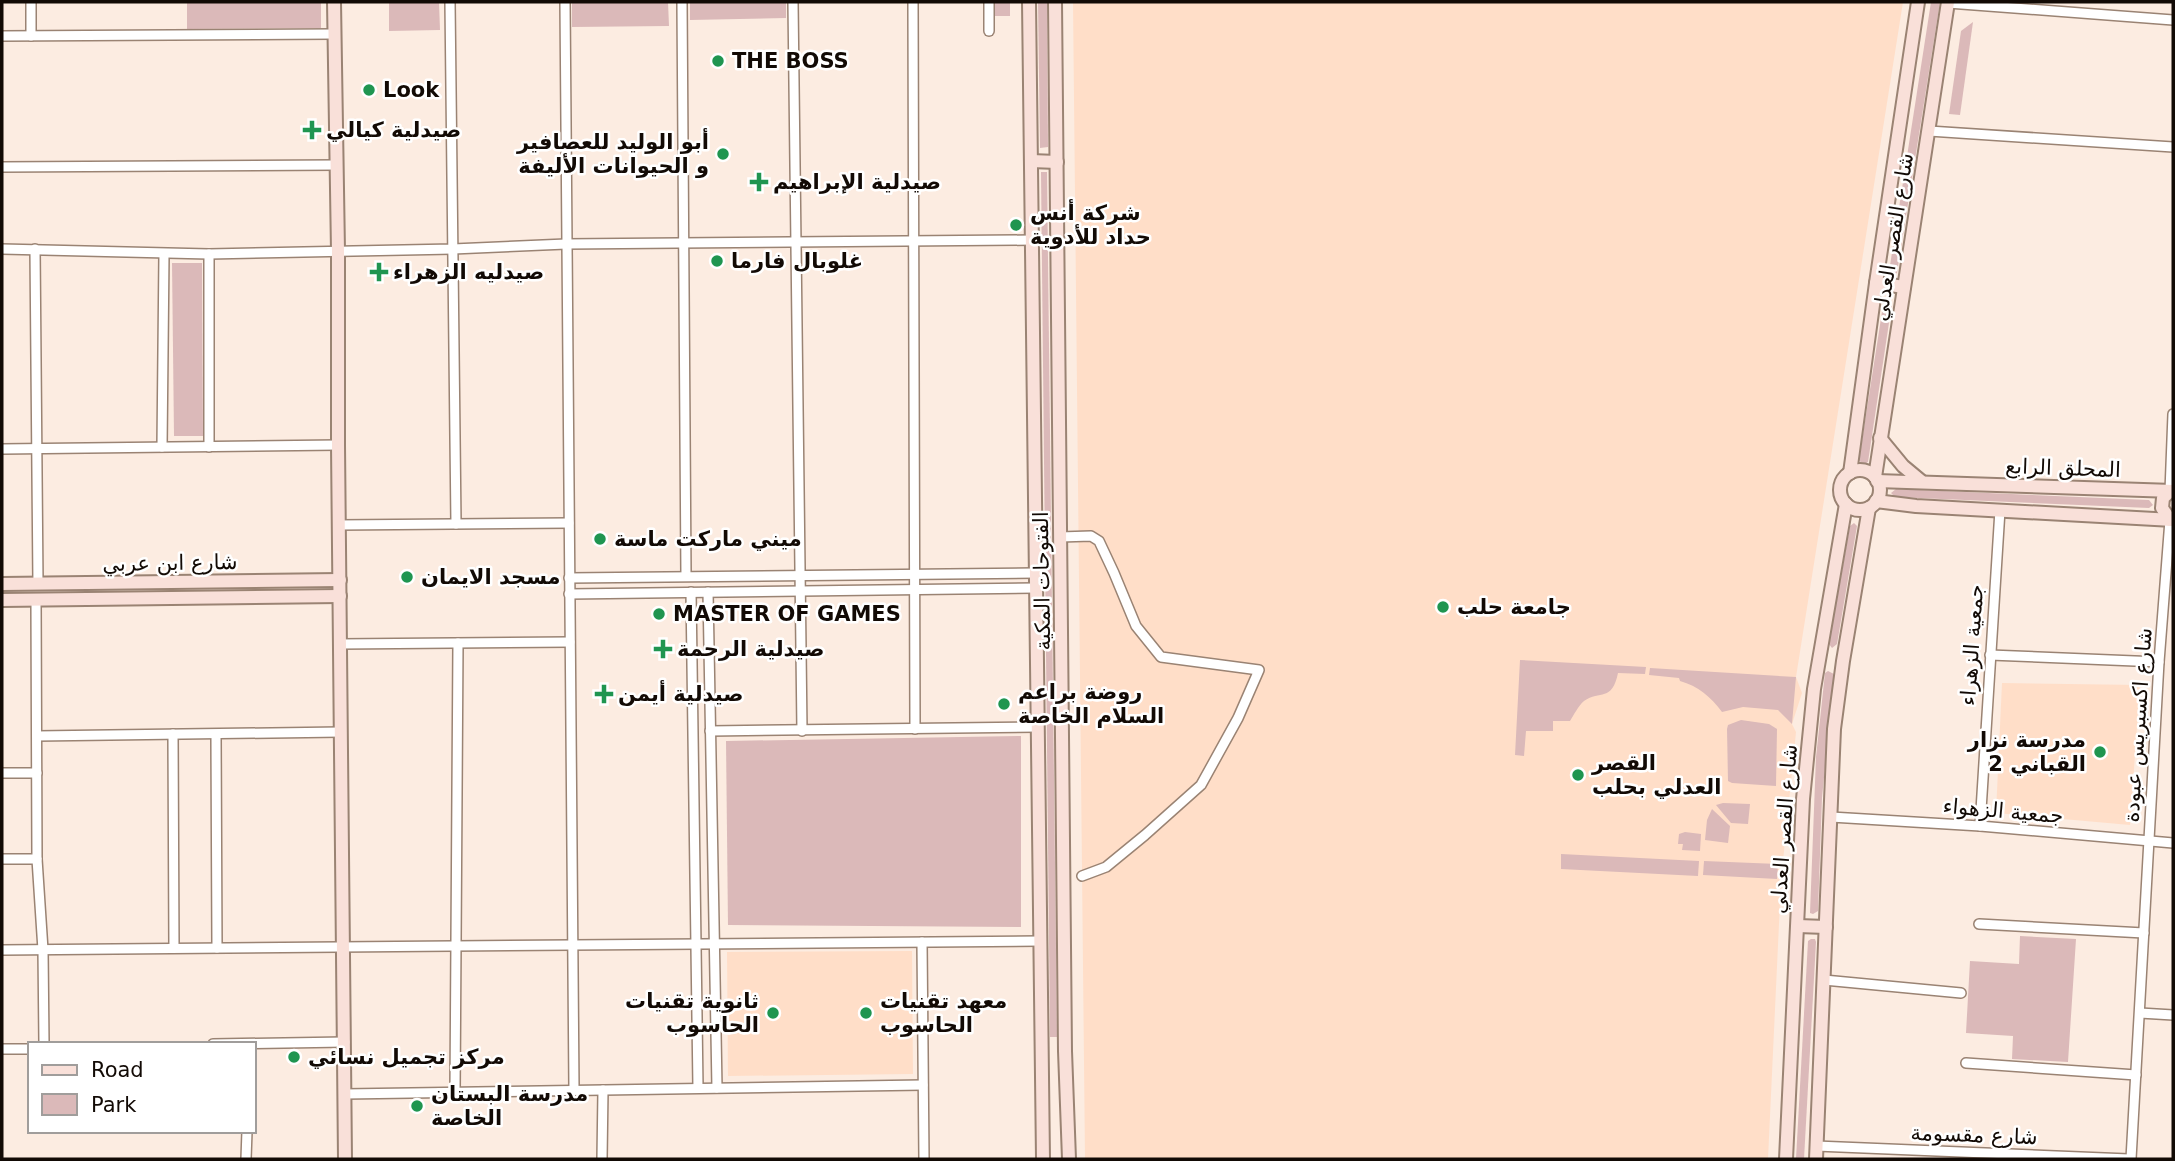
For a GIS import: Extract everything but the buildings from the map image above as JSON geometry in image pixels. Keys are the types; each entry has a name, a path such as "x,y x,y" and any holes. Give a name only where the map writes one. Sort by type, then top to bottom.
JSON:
{"street":[{"path":"31,2 31,36"},
{"path":"334,2 345,1159"},
{"path":"450,2 456,524"},
{"path":"565,2 574,1090"},
{"path":"682,2 686,576"},
{"path":"793,2 802,731"},
{"path":"913,2 915,729"},
{"path":"989,2 989,31"},
{"path":"1029,2 1042,1159"},
{"name":"الفتوحات المكية","path":"1055,2 1065,1051 1069,1159"},
{"name":"شارع القصر العدلي","path":"1850,473 1918,2"},
{"path":"1948,3 2173,20"},
{"name":"شارع القصر العدلي","path":"1876,479 1948,3"},
{"path":"2,36 334,34"},
{"path":"1929,131 2173,148"},
{"path":"1031,161 1057,162"},
{"path":"2,167 337,165"},
{"path":"2,249 209,254 566,244 1032,240"},
{"path":"35,249 37,584"},
{"path":"162,447 164,254"},
{"path":"209,254 209,447"},
{"path":"1876,283 1904,287"},
{"path":"2172,519 2166,517 2162,508 2163,498 2172,492 2173,414"},
{"path":"1880,439 1895,458 1921,482"},
{"path":"2,449 338,445"},
{"path":"1866,471 1876,479 1880,493 1873,504 1856,509 1846,504 1840,488 1850,473 1866,471"},
{"name":"المحلق الرابع","path":"1876,479 2172,492"},
{"name":"شارع القصر العدلي","path":"1786,1159 1803,799 1819,658 1846,504"},
{"name":"شارع القصر العدلي","path":"1816,1153 1834,729 1843,661 1873,504"},
{"name":"المحلق الرابع","path":"1873,504 2172,519"},
{"name":"جمعية الزهراء","path":"1980,826 2000,510"},
{"name":"شارع اكسبريس عبودة","path":"2130,1159 2159,662 2172,519"},
{"path":"339,525 569,523"},
{"path":"1060,537 1091,536 1099,541 1136,626 1161,657 1259,670 1238,718 1201,785 1106,867 1082,876"},
{"path":"569,578 1035,573"},
{"name":"شارع ابن عربي","path":"2,584 340,580"},
{"path":"133,583 133,599"},
{"path":"569,594 1035,588"},
{"path":"691,592 698,1088"},
{"path":"708,592 717,1088"},
{"path":"2,600 340,596"},
{"path":"36,600 37,859 43,950 44,1042"},
{"path":"340,644 570,642"},
{"path":"455,1092 458,643"},
{"path":"1990,655 2159,662"},
{"path":"1819,658 1843,661"},
{"path":"710,732 1037,727"},
{"path":"37,736 341,732"},
{"path":"173,734 174,948"},
{"path":"216,735 217,947"},
{"path":"2,773 37,773"},
{"name":"جمعية الزهواء","path":"1831,817 1980,826 2173,843"},
{"path":"2,859 37,859"},
{"path":"1979,925 2144,933"},
{"path":"1798,926 1826,927"},
{"path":"2,950 1040,941"},
{"path":"922,942 924,1159"},
{"path":"1824,980 1961,993"},
{"path":"2140,1013 2173,1015"},
{"path":"256,1043 345,1042"},
{"path":"2,1049 28,1049"},
{"path":"1041,1052 1065,1051"},
{"path":"1966,1063 2136,1075"},
{"path":"345,1094 923,1085"},
{"path":"602,1159 603,1090"},
{"path":"246,1159 247,1133"},
{"name":"شارع مقسومة","path":"1816,1153 2130,1159"}],"shaded area":[{"name":"جامعة حلب","path":"1073,2 1903,2 1796,677 1802,693 1792,724 1796,732 1781,881 1768,1159 1085,1159"},
{"path":"2002,683 2140,685 2130,825 1996,813"},
{"path":"912,951 913,1074 728,1076 727,952"}],"green space":[{"path":"187,2 321,2 321,28 187,29"},
{"path":"389,2 439,2 440,30 389,31"},
{"path":"572,2 668,2 669,26 572,27"},
{"path":"690,2 786,2 786,18 690,20"},
{"path":"995,2 1010,2 1010,16 995,16"},
{"path":"1038,2 1047,2 1048,147 1040,148"},
{"path":"1931,2 1940,2 1897,273 1892,275 1889,272"},
{"path":"1973,22 1960,115 1949,114 1961,31"},
{"path":"1041,172 1047,172 1057,1037 1050,1037"},
{"path":"172,263 202,263 203,436 174,436"},
{"path":"1889,298 1892,303 1868,462 1863,465 1859,460 1884,299"},
{"path":"1896,489 2149,500 2153,505 2149,508 1895,497 1891,493"},
{"path":"1854,523 1857,526 1837,644 1832,648 1829,644 1850,526"},
{"path":"1520,660 1646,667 1645,674 1618,673 1609,692 1584,701 1570,721 1553,721 1553,731 1526,731 1524,756 1515,755"},
{"path":"1650,668 1796,677 1792,724 1778,710 1743,707 1722,712 1698,689 1679,678 1649,675"},
{"path":"1828,671 1834,674 1822,798 1818,911 1813,914 1810,913 1816,757 1825,673"},
{"path":"1741,720 1769,724 1777,729 1776,786 1728,781 1727,729 1728,725"},
{"path":"1021,736 1021,927 728,925 726,741"},
{"path":"1750,804 1748,824 1731,823 1716,805"},
{"path":"1712,809 1730,826 1728,843 1705,840 1707,820"},
{"path":"1679,834 1701,834 1700,851 1682,850 1683,844 1678,844"},
{"path":"1561,854 1699,861 1698,876 1561,869"},
{"path":"1704,861 1778,864 1777,879 1703,875"},
{"path":"2020,936 2076,939 2068,1062 2012,1059 2013,1036 1966,1033 1970,961 2019,964"},
{"path":"1811,939 1816,942 1804,1159 1796,1159 1808,941"}],"place":[{"name":"THE BOSS","path":"718,61"},
{"name":"Look","path":"369,90"},
{"name":"صيدلية كيالي","path":"312,130"},
{"name":"أبو الوليد للعصافير و الحيوانات الأليفة","path":"723,154"},
{"name":"صيدلية الإبراهيم","path":"759,182"},
{"name":"شركة أنس حداد للأدوية","path":"1016,225"},
{"name":"غلوبال فارما","path":"717,261"},
{"name":"صيدليه الزهراء","path":"379,272"},
{"name":"ميني ماركت ماسة","path":"600,539"},
{"name":"مسجد الايمان","path":"407,577"},
{"name":"جامعة حلب","path":"1443,607"},
{"name":"MASTER OF GAMES","path":"659,614"},
{"name":"صيدلية الرحمة","path":"663,649"},
{"name":"صيدلية أيمن","path":"604,694"},
{"name":"روضة براعم السلام الخاصة","path":"1004,704"},
{"name":"مدرسة نزار القباني 2","path":"2100,752"},
{"name":"القصر العدلي بحلب","path":"1578,775"},
{"name":"ثانوية تقنيات الحاسوب","path":"773,1013"},
{"name":"معهد تقنيات الحاسوب","path":"866,1013"},
{"name":"مركز تجميل نسائي","path":"294,1057"},
{"name":"مدرسة البستان الخاصة","path":"417,1106"}]}
